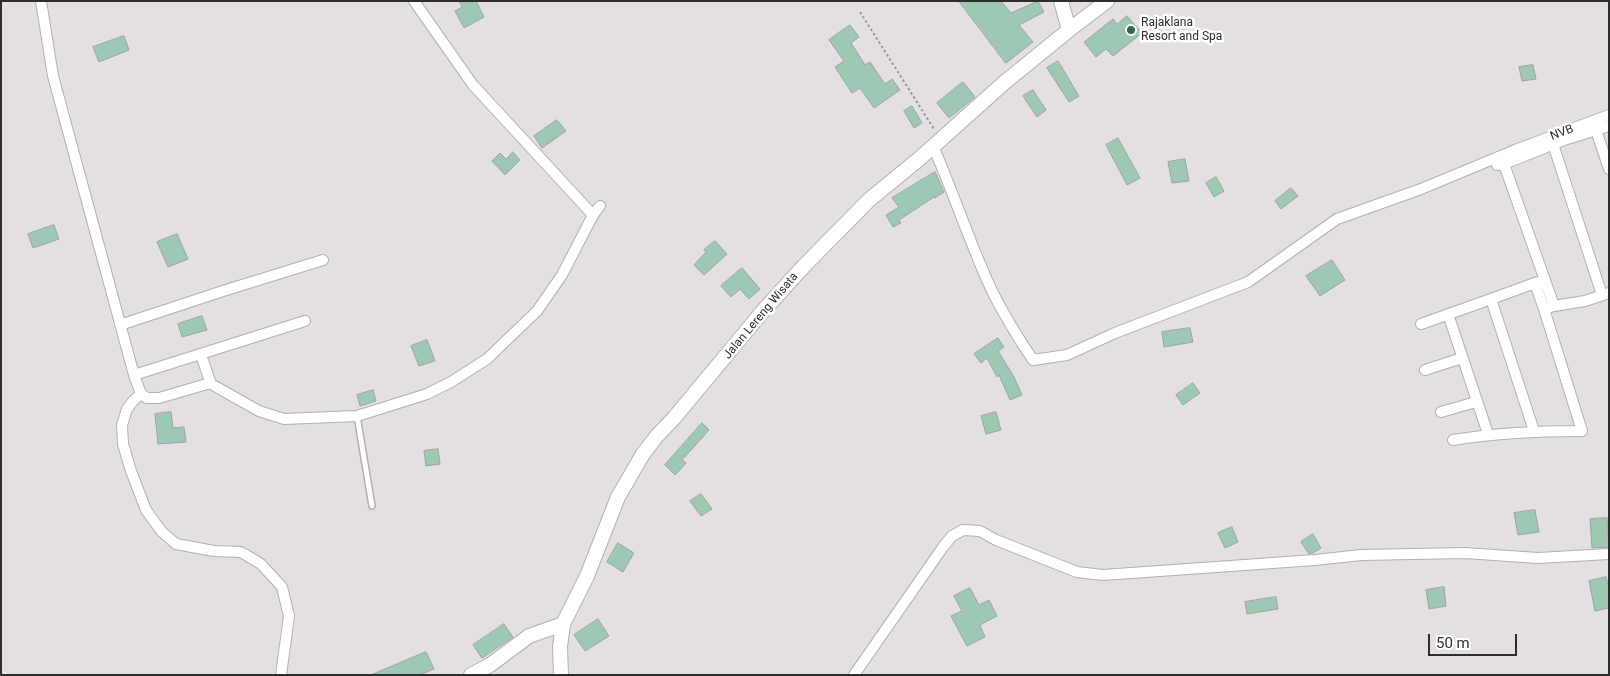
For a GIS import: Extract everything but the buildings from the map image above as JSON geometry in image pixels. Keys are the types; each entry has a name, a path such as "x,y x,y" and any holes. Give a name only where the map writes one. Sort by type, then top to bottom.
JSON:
{"main road":[{"path":"1061,1 1069,30"},
{"name":"Jalan Lereng Wisata","path":"561,675 560,647 564,624 587,576 618,497 643,454 803,267 869,200 937,143 1005,82 1107,1"},
{"path":"471,675 490,665 529,636 564,624"}],"street":[{"path":"41,1 53,76 134,375 141,394 147,398 154,399 212,384 259,410 277,417 303,419 357,416 427,394 451,382 487,358 537,311 562,275 593,215 600,206"},
{"path":"414,1 473,85 593,215"},
{"name":"NVB","path":"937,143 952,190 992,291 1015,333 1033,360 1067,355 1115,333 1248,282 1337,219 1421,189 1515,150 1609,115"},
{"path":"1474,167 1504,164 1553,144 1609,126"},
{"path":"1596,130 1609,169"},
{"path":"1549,308 1585,301 1605,294 1553,144"},
{"path":"1453,440 1488,434 1534,431 1582,432 1549,308 1504,164"},
{"path":"120,325 323,260"},
{"path":"1421,324 1540,282"},
{"path":"1491,299 1534,431"},
{"path":"1448,314 1488,434"},
{"path":"134,375 306,321"},
{"path":"201,355 212,384"},
{"path":"1425,370 1462,358"},
{"path":"141,394 127,409 122,425 123,444 131,472 146,510 162,532 176,544 241,552 261,564 282,588 289,616 281,675"},
{"path":"1441,412 1476,402"},
{"path":"854,675 943,547 952,536 963,530 980,531 996,540 1077,572 1103,574 1315,560 1361,555 1465,553 1538,558 1609,554"}],"lane":[{"path":"357,416 372,506"}],"path":[{"path":"860,12 937,143"}],"place":[{"name":"Rajaklana Resort and Spa","path":"1131,30"}]}
